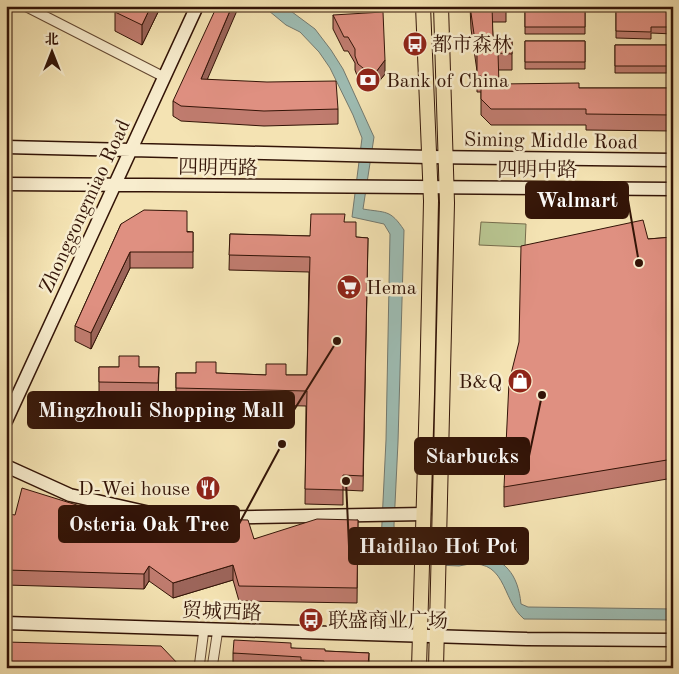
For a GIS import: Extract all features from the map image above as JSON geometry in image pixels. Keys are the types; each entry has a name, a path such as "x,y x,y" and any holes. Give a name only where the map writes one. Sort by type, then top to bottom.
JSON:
{"main road":[{"name":"Zhonggongmiao Road","path":"6,422 197,6"},
{"path":"419,668 430,187 423,6"},
{"path":"436,668 447,187 441,6"},
{"name":"四明西路","path":"6,147 429,157"},
{"name":"Siming Middle Road","path":"429,157 673,160"},
{"name":"四明西路","path":"6,184 430,187"},
{"name":"四明中路","path":"430,187 673,189"},
{"path":"6,466 70,496 159,515 212,518 424,514"},
{"name":"贸城西路","path":"6,623 527,639 673,640"}],"street":[{"path":"25,6 164,78"},
{"path":"199,668 204,629"},
{"path":"212,668 218,629"}],"green space":[{"path":"481,222 526,224 525,247 479,245"},
{"path":"522,662 548,668 495,668 505,664"},
{"path":"609,662 609,668 588,668 588,664"}],"water":[{"path":"263,6 284,6 315,29 343,69 374,137 363,209 391,215 404,230 394,525 395,549 399,551 475,553 485,555 502,563 508,569 517,584 521,604 528,607 673,609 673,620 524,619 516,610 501,580 495,572 486,566 475,564 459,566 396,563 386,556 381,543 386,440 390,234 384,224 352,217 362,138 330,68 319,52 300,32 286,25"}],"building":[{"path":"118,6 151,6 142,25 115,12"},
{"path":"217,6 232,6 201,79 267,82 336,81 338,109 264,111 181,106 173,101"},
{"path":"471,6 492,6 493,37 498,37 498,40 512,41 512,54 498,53 499,84 579,83 579,88 673,88 673,115 586,114 586,109 491,109 481,99 481,76 477,76 477,55"},
{"path":"525,6 585,6 585,27 525,27"},
{"path":"650,6 673,7 673,27 651,27 651,32 616,31 616,10 649,11"},
{"path":"383,12 385,60 373,76 358,64 355,49 348,37 344,37 333,15"},
{"path":"525,41 585,41 585,62 525,62"},
{"path":"615,45 667,45 667,66 615,66"},
{"path":"144,210 187,211 187,232 193,232 193,252 130,252 91,333 75,326 121,224"},
{"path":"311,214 345,214 344,222 356,222 356,237 368,238 363,476 343,475 343,490 305,489 307,391 176,388 176,373 196,373 196,362 216,362 216,373 266,375 266,364 286,364 286,375 307,375 310,257 229,255 230,234 310,236"},
{"path":"643,220 648,239 673,237 673,424 671,424 673,459 504,487 509,382 519,342 521,246"},
{"path":"119,356 139,356 139,367 159,367 158,383 99,382 99,367 119,367"},
{"path":"22,488 109,515 128,526 133,517 248,520 254,539 317,519 358,520 357,588 239,586 233,565 173,583 149,566 144,574 6,570 6,533 9,514 15,515"},
{"path":"234,640 291,643 291,648 369,653 368,666 324,664 324,661 301,660 301,657 233,653"},
{"path":"6,642 161,646 180,668 6,667"}],"place":[{"name":"都市森林","path":"415,44"},
{"name":"Bank of China","path":"368,80"},
{"name":"Walmart","path":"639,263"},
{"name":"Hema","path":"349,287"},
{"name":"Mingzhouli Shopping Mall","path":"337,341"},
{"name":"B&Q","path":"520,381"},
{"name":"Starbucks","path":"542,395"},
{"name":"Osteria Oak Tree","path":"282,444"},
{"name":"Haidilao Hot Pot","path":"346,481"},
{"name":"D-Wei house","path":"208,488"},
{"name":"联盛商业广场","path":"311,620"}]}
